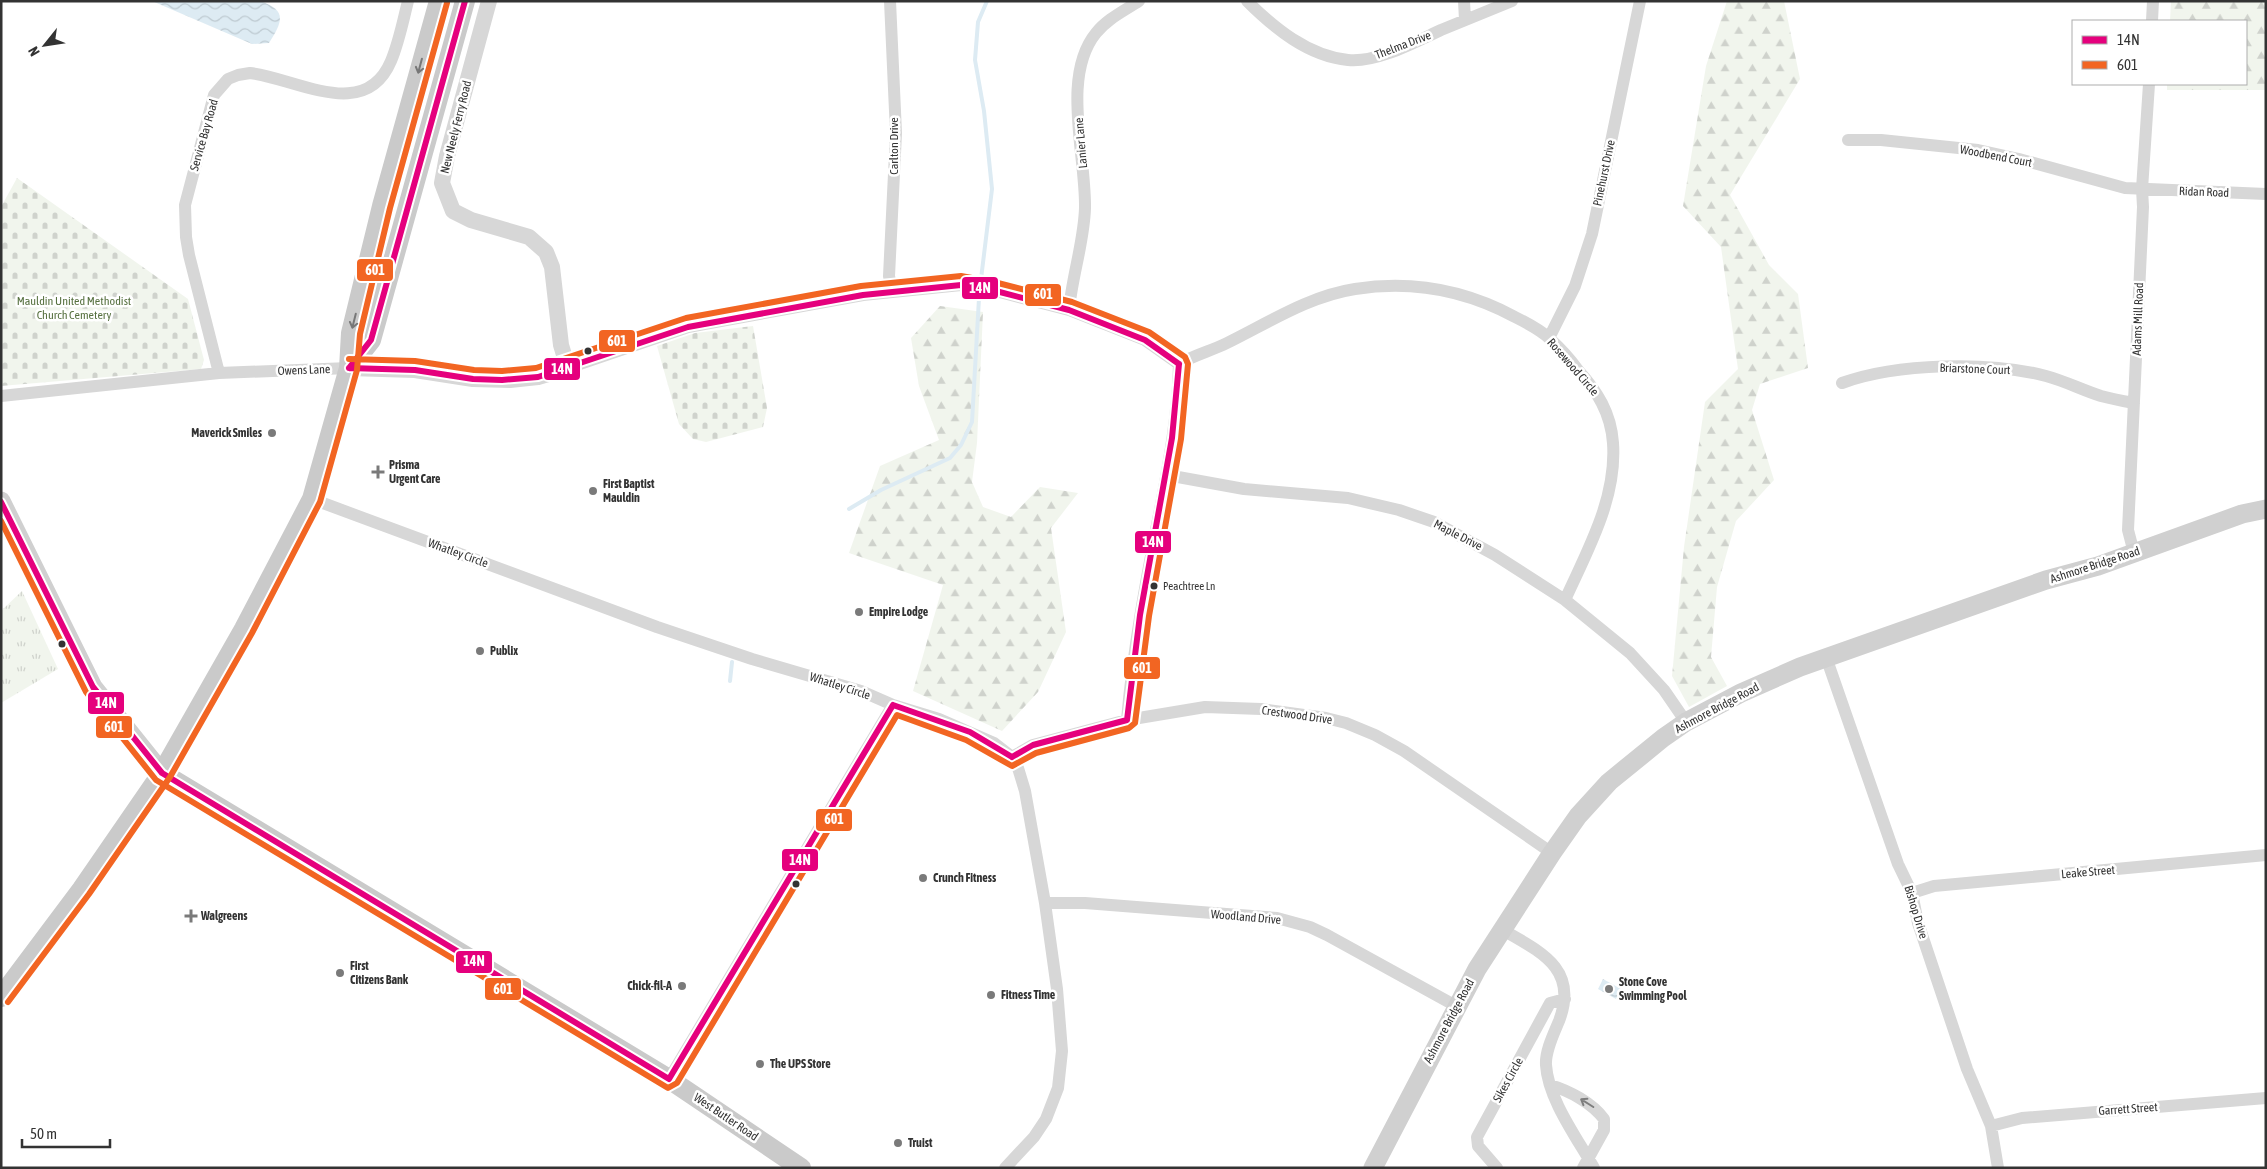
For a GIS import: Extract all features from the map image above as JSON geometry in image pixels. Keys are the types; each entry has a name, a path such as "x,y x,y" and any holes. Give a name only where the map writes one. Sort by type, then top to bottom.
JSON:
{"main road":[{"path":"349,368 371,340 465,1"},
{"path":"1,997 82,889 162,773 243,631 312,499 349,368 351,333 382,206 436,7"},
{"path":"1,501 94,687 162,773"},
{"name":"Ashmore Bridge Road","path":"1373,1168 1456,1006 1502,930 1578,816 1609,782 1642,753 1686,722 1773,678 1826,657 2046,580 2098,566 2242,514 2266,509"},
{"name":"West Butler Road","path":"162,773 669,1079 788,1164"}],"street":[{"name":"Service Bay Road","path":"220,373 189,255 184,220 188,192 214,95 228,79 250,73 336,94 360,92 370,87 387,69 392,60 408,1"},
{"name":"New Neely Ferry Road","path":"489,1 447,156 442,183 453,210 471,220 529,237 546,252 552,267 561,345 568,368"},
{"name":"Carlton Drive","path":"890,1 896,134 889,276 892,291"},
{"name":"Lanier Lane","path":"1069,310 1085,210 1077,93 1080,63 1088,44 1096,33 1113,18 1139,1"},
{"name":"Thelma Drive","path":"1247,1 1276,28 1292,39 1324,54 1348,60 1373,58 1512,1"},
{"path":"1464,1 1465,20"},
{"name":"Pinehurst Drive","path":"1549,338 1575,286 1589,242 1640,1"},
{"path":"2152,20 2153,1"},
{"name":"Adams Mill Road","path":"2134,553 2128,530 2143,207 2142,190 2149,85"},
{"name":"Woodbend Court","path":"1848,140 1881,140 1978,150 2019,159 2125,188 2142,190"},
{"name":"Ridan Road","path":"2142,190 2266,194"},
{"name":"Owens Lane","path":"1,396 220,373 349,368 415,370 473,379 510,380 538,377 688,327 892,291 961,285 992,290 1069,310 1098,323 1139,337 1179,364"},
{"name":"Rosewood Circle","path":"1179,364 1222,346 1316,299 1342,291 1372,287 1414,286 1459,293 1494,306 1549,338 1588,380 1600,398 1610,421 1613,443 1612,474 1606,504 1565,600"},
{"path":"1127,720 1131,670 1167,476 1178,401 1179,364"},
{"name":"Briarstone Court","path":"1842,383 1881,372 1944,367 1989,367 2047,376 2101,396 2134,403"},
{"name":"Maple Drive","path":"1167,476 1244,490 1348,498 1399,510 1434,522 1467,538 1565,600 1630,653 1664,690 1686,722"},
{"name":"Whatley Circle","path":"312,499 657,627 752,659 860,691 893,705 920,713 994,743 1012,758 1018,768 1025,791 1045,903 1062,1033 1061,1073 1054,1100 1043,1124 1005,1168"},
{"name":"Bishop Drive","path":"1826,657 1898,864 1912,893 1918,923 1967,1069 1991,1126 1998,1168"},
{"path":"669,1079 893,705"},
{"name":"Crestwood Drive","path":"1012,758 1033,745 1127,720 1205,707 1230,707 1304,714 1346,723 1375,734 1404,751 1552,853"},
{"name":"Leake Street","path":"1912,893 1934,886 2266,855"},
{"name":"Woodland Drive","path":"1045,903 1085,903 1267,918 1293,922 1327,935 1456,1006"},
{"path":"1502,930 1550,959 1560,972 1565,999 1546,1064 1550,1085 1560,1109 1588,1164"},
{"name":"Sikes Circle","path":"1497,1168 1478,1146 1477,1137 1550,1003 1565,999"},
{"path":"1550,1085 1564,1089 1597,1110 1604,1120 1604,1130 1588,1164"},
{"name":"Garrett Street","path":"1991,1126 2022,1118 2266,1098"}],"green space":[{"path":"1727,1 1784,1 1800,79 1730,195 1769,265 1798,294 1808,368 1760,384 1752,410 1774,480 1736,521 1717,587 1711,657 1727,686 1689,707 1672,676 1684,547 1705,402 1738,369 1721,247 1683,206 1706,66"},
{"path":"2171,1 2266,1 2266,90 2167,90 2167,85 2247,85 2247,20 2170,20"},
{"name":"Mauldin United Methodist Church Cemetery","path":"17,178 188,299 204,360 201,369 1,386 1,207"},
{"path":"940,306 983,312 977,443 972,482 983,507 1011,517 1040,487 1078,493 1051,528 1066,632 1038,692 1002,731 913,691 943,585 849,553 880,466 939,440 919,386 911,338"},
{"path":"753,326 767,408 763,427 706,442 693,439 679,424 657,346 695,333"},
{"path":"22,591 58,669 1,703 1,611"}],"water":[{"path":"152,1 260,1 275,8 280,17 277,28 269,43 252,44"},
{"name":"Stone Cove Swimming Pool","path":"1603,979 1621,989 1616,999 1598,989"}],"waterway":[{"path":"981,279 992,189 984,111 975,60 978,22 987,1"},
{"path":"849,509 881,490 950,458 961,445 972,422 979,298"},
{"path":"730,681 732,662"}],"transit line":[{"name":"14N","path":"349,368 371,340 465,1"},
{"name":"601","path":"8,1002 89,894 170,777 252,633 320,502 357,370 360,334 390,208 447,3"},
{"name":"601","path":"1,521 86,692 156,780 668,1088 677,1083 897,715 966,740 1012,766 1036,753 1129,728 1135,723 1149,616 1181,439 1188,364 1185,357 1149,332 1072,302 994,282 961,276 861,286 686,318 536,368 502,371 474,370 415,361 349,359"},
{"name":"14N","path":"349,368 415,370 473,379 502,380 538,377 688,327 863,295 961,285 992,290 1069,310 1145,340 1179,364"},
{"name":"14N","path":"1127,720 1140,615 1172,438 1179,364"},
{"name":"14N","path":"1,502 93,687 162,773 669,1079"},
{"name":"14N","path":"893,705 970,732 1012,757"},
{"name":"14N","path":"669,1079 893,705"},
{"name":"14N","path":"1012,757 1033,745 1127,720"}],"place":[{"name":"Maverick Smiles","path":"272,433"},
{"name":"Prisma Urgent Care","path":"378,472"},
{"name":"First Baptist Mauldin","path":"593,491"},
{"name":"Peachtree Ln","path":"1154,586"},
{"name":"Empire Lodge","path":"859,612"},
{"name":"Publix","path":"480,651"},
{"name":"Crunch Fitness","path":"923,878"},
{"name":"Walgreens","path":"191,916"},
{"name":"First Citizens Bank","path":"340,973"},
{"name":"Chick-fil-A","path":"682,986"},
{"name":"Stone Cove Swimming Pool","path":"1609,989"},
{"name":"Fitness Time","path":"991,995"},
{"name":"The UPS Store","path":"760,1064"},
{"name":"Truist","path":"898,1143"}]}
